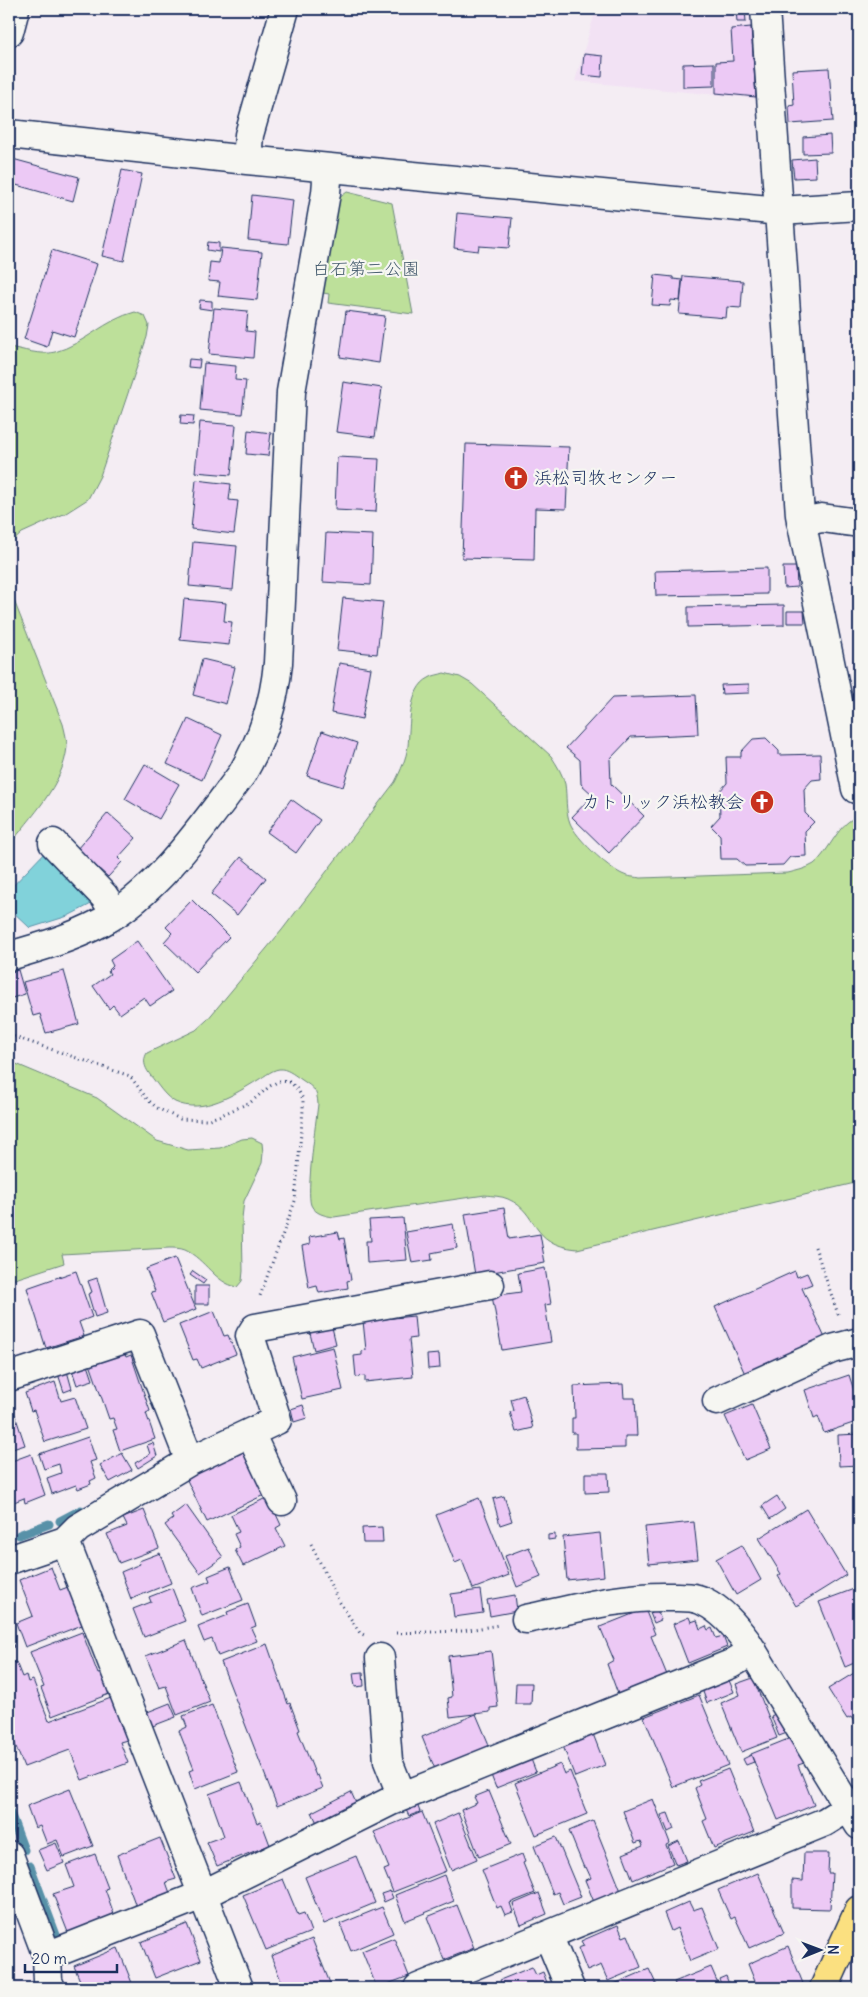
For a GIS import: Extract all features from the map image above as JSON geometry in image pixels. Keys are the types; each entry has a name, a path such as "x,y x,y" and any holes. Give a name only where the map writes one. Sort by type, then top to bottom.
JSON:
{"main road":[{"path":"824,1988 857,1918"}],"street":[{"path":"9,32 15,9"},
{"path":"247,160 249,135 285,9"},
{"path":"765,9 801,522 858,789"},
{"path":"9,134 247,160 780,211 859,206"},
{"path":"9,956 76,935 103,921 153,884 228,793 254,754 271,709 278,663 292,392 326,193 328,168"},
{"path":"801,522 822,518 859,523"},
{"path":"53,843 104,896 115,913"},
{"path":"9,1560 64,1542 78,1528 190,1461 277,1420 250,1336 255,1328 490,1284"},
{"path":"9,1377 140,1334 190,1461"},
{"path":"717,1401 832,1349 854,1343"},
{"path":"250,1433 282,1501"},
{"path":"64,1542 238,1988"},
{"path":"418,1988 825,1822 854,1816 753,1651 733,1624 716,1608 701,1600 684,1597 648,1596 623,1598 526,1619"},
{"path":"373,1647 388,1761 402,1796"},
{"path":"47,1956 202,1895 402,1796 731,1664 753,1651"},
{"path":"9,1855 47,1956 48,1981 51,1988"},
{"path":"548,1935 570,1988"}],"path":[{"path":"9,1035 130,1076 147,1099 157,1108 180,1119 193,1121 219,1116 251,1102 279,1081 290,1082 298,1090 303,1099 304,1110 295,1201 253,1316 255,1328"},
{"path":"815,1247 854,1343"},
{"path":"310,1544 340,1604 373,1647"},
{"path":"393,1633 462,1631 526,1619"}],"shaded area":[{"path":"596,9 751,9 758,99 575,81"}],"green space":[{"name":"白石第二公園","path":"347,192 392,203 413,314 328,303 329,294 323,293 339,198"},
{"path":"135,312 145,316 149,325 147,337 100,476 88,499 66,513 22,533 9,545 9,347 38,353 55,352 76,343 124,315"},
{"path":"9,588 63,724 67,747 64,761 53,788 9,846"},
{"path":"444,673 460,677 472,684 551,756 564,780 567,813 573,829 601,859 624,875 641,878 788,873 804,869 814,864 820,858 845,824 859,816 859,1182 577,1249 561,1246 550,1241 542,1235 518,1205 508,1199 497,1196 485,1195 334,1217 318,1212 311,1205 310,1172 318,1104 316,1092 309,1085 290,1072 279,1069 229,1097 197,1106 175,1102 161,1089 146,1067 145,1057 147,1053 196,1030 207,1020 282,930 395,782 407,751 411,709 417,690 422,683 432,676"},
{"path":"9,1061 97,1098 157,1141 188,1150 220,1148 242,1139 252,1138 262,1143 262,1163 244,1201 242,1218 243,1271 242,1281 237,1287 222,1281 192,1254 183,1249 173,1248 62,1254 64,1263 9,1281"}],"water":[{"path":"47,850 97,901 68,916 30,928 9,908 9,890"}],"building":[{"path":"736,9 745,9 746,22 737,22"},
{"path":"751,27 756,97 716,93 716,62 733,61 731,29"},
{"path":"584,54 603,56 602,77 582,75"},
{"path":"714,63 714,86 683,87 683,64"},
{"path":"829,68 833,121 790,124 789,106 794,105 792,70"},
{"path":"830,135 831,153 803,154 803,137"},
{"path":"9,158 79,177 73,201 9,183"},
{"path":"815,158 816,177 794,178 792,160"},
{"path":"122,170 142,174 124,261 102,256"},
{"path":"252,195 293,200 288,244 248,240"},
{"path":"457,213 512,218 509,248 479,246 478,251 454,248"},
{"path":"208,242 219,243 219,252 207,250"},
{"path":"221,248 262,252 257,300 218,296 220,282 208,281 210,262 219,263"},
{"path":"52,250 97,264 74,337 52,330 47,347 24,339"},
{"path":"655,275 682,280 680,301 671,300 670,306 652,305"},
{"path":"683,276 743,281 741,308 727,307 726,318 679,314"},
{"path":"200,300 212,301 212,310 199,308"},
{"path":"214,308 248,311 246,331 255,332 253,358 209,354"},
{"path":"346,311 385,316 379,363 340,357"},
{"path":"189,359 200,360 199,368 188,367"},
{"path":"204,363 236,366 235,380 246,381 242,414 200,410"},
{"path":"343,382 382,388 375,437 336,432"},
{"path":"181,415 194,416 193,425 180,424"},
{"path":"200,422 236,425 231,475 195,472"},
{"path":"248,430 271,433 268,456 246,454"},
{"name":"浜松司牧センター","path":"466,444 569,447 566,509 535,508 534,560 462,558"},
{"path":"337,457 379,459 376,512 335,510"},
{"path":"196,480 231,484 229,500 238,501 234,534 191,529"},
{"path":"326,533 373,535 371,585 323,582"},
{"path":"193,542 237,546 233,590 189,586"},
{"path":"783,567 796,567 797,587 784,588"},
{"path":"767,568 767,594 656,596 655,571"},
{"path":"343,598 383,602 377,654 337,650"},
{"path":"184,599 226,603 224,621 232,622 229,645 180,640"},
{"path":"784,605 784,625 688,627 688,607"},
{"path":"787,611 804,611 805,623 787,623"},
{"path":"202,659 235,667 226,704 193,695"},
{"path":"339,663 371,668 362,719 331,713"},
{"path":"749,684 749,693 722,694 721,685"},
{"path":"696,695 698,734 631,737 610,759 611,784 644,816 609,853 572,817 593,795 581,784 580,760 566,748 612,698"},
{"path":"188,719 222,735 202,780 167,764"},
{"path":"322,731 357,743 343,787 307,776"},
{"name":"カトリック浜松教会","path":"766,738 779,751 779,755 820,754 821,779 812,780 804,789 805,813 814,822 805,831 806,856 790,857 783,865 745,866 737,859 721,859 720,835 711,826 720,816 719,792 727,783 726,757 741,757 741,752 753,739"},
{"path":"145,764 179,784 159,819 125,799"},
{"path":"291,799 320,820 296,853 267,832"},
{"path":"108,813 136,838 118,858 122,862 108,877 77,849"},
{"path":"241,857 266,878 237,915 211,894"},
{"path":"192,900 229,937 195,972 164,942 172,933 166,927"},
{"path":"137,941 172,991 150,1006 144,997 120,1014 113,1005 109,1009 93,986 110,974 108,971 113,966 110,960"},
{"path":"18,970 25,994 9,999 9,973"},
{"path":"64,971 79,1024 46,1033 40,1014 33,1016 23,982"},
{"path":"504,1208 509,1239 540,1234 545,1263 475,1275 465,1214"},
{"path":"403,1218 407,1260 367,1263 366,1241 371,1241 369,1220"},
{"path":"453,1224 457,1248 431,1253 432,1260 412,1263 406,1232"},
{"path":"338,1232 340,1239 344,1238 351,1280 347,1281 348,1288 319,1293 317,1286 309,1288 302,1246 310,1244 309,1237"},
{"path":"175,1258 196,1309 163,1322 151,1292 155,1291 146,1269"},
{"path":"545,1268 551,1304 545,1305 551,1342 502,1350 492,1296 521,1292 518,1273"},
{"path":"76,1271 92,1317 79,1322 84,1336 46,1348 27,1288"},
{"path":"193,1271 206,1280 203,1284 190,1275"},
{"path":"795,1271 797,1277 807,1273 812,1284 802,1288 825,1338 745,1374 715,1307"},
{"path":"97,1278 107,1313 95,1317 88,1294 92,1292 88,1281"},
{"path":"195,1286 209,1286 209,1304 195,1304"},
{"path":"214,1311 224,1336 228,1335 236,1354 201,1368 197,1359 193,1360 179,1325"},
{"path":"414,1316 416,1338 409,1339 413,1377 365,1382 365,1376 356,1377 354,1356 362,1355 362,1351 366,1350 363,1321"},
{"path":"331,1323 336,1344 314,1350 309,1329"},
{"path":"333,1347 343,1390 302,1399 292,1357"},
{"path":"124,1352 126,1357 131,1355 150,1411 146,1413 155,1439 120,1451 113,1430 117,1429 113,1418 109,1419 90,1364"},
{"path":"439,1354 440,1368 428,1369 427,1355"},
{"path":"88,1365 93,1380 77,1385 72,1370"},
{"path":"67,1371 72,1389 64,1392 58,1374"},
{"path":"849,1375 859,1406 859,1421 824,1433 818,1416 814,1418 805,1390"},
{"path":"55,1382 61,1401 75,1397 86,1429 45,1442 34,1410 31,1411 25,1393"},
{"path":"623,1384 624,1398 635,1398 637,1436 625,1436 625,1448 576,1449 576,1433 572,1433 572,1418 575,1418 574,1386"},
{"path":"524,1395 533,1428 516,1432 510,1412 514,1411 511,1399"},
{"path":"303,1405 307,1418 294,1422 291,1409"},
{"path":"752,1405 771,1449 745,1460 725,1416"},
{"path":"14,1412 25,1445 9,1450 9,1414"},
{"path":"859,1434 859,1465 839,1466 838,1435"},
{"path":"88,1437 96,1460 90,1462 96,1478 90,1481 91,1484 78,1489 76,1485 52,1494 47,1478 61,1473 59,1464 44,1469 39,1454"},
{"path":"153,1443 157,1456 138,1468 135,1463 150,1454 147,1445"},
{"path":"245,1449 266,1494 207,1522 186,1478"},
{"path":"122,1453 132,1470 110,1482 100,1465"},
{"path":"31,1454 45,1495 25,1503 24,1498 9,1504 9,1462"},
{"path":"585,1473 608,1473 609,1492 585,1493"},
{"path":"504,1496 512,1521 500,1525 493,1499"},
{"path":"777,1496 785,1509 770,1519 762,1506"},
{"path":"268,1497 281,1525 276,1528 285,1546 243,1566 235,1550 240,1547 234,1534 239,1532 231,1515"},
{"path":"479,1498 509,1575 473,1589 462,1560 455,1563 436,1515"},
{"path":"186,1505 223,1557 200,1573 165,1525 173,1519 171,1516"},
{"path":"806,1509 846,1575 796,1606 778,1576 781,1574 759,1538"},
{"path":"144,1510 159,1548 119,1563 107,1534 127,1526 123,1518"},
{"path":"694,1522 698,1559 649,1564 645,1527"},
{"path":"382,1527 383,1543 363,1543 362,1528"},
{"path":"600,1533 604,1576 567,1580 563,1537"},
{"path":"555,1534 555,1539 548,1540 548,1535"},
{"path":"742,1545 761,1580 736,1595 716,1559"},
{"path":"529,1547 541,1577 517,1587 505,1556"},
{"path":"160,1553 171,1583 131,1599 121,1572 140,1564 139,1561"},
{"path":"51,1567 60,1590 68,1587 82,1625 25,1647 16,1623 33,1616 19,1580"},
{"path":"230,1567 243,1600 202,1616 192,1588 210,1581 208,1576"},
{"path":"172,1588 185,1621 144,1637 133,1609 151,1602 149,1597"},
{"path":"854,1589 859,1601 859,1661 845,1667 819,1602"},
{"path":"480,1590 483,1613 454,1617 451,1594"},
{"path":"515,1595 517,1611 490,1616 487,1600"},
{"path":"248,1604 256,1626 251,1628 257,1641 218,1656 212,1639 204,1642 198,1627 228,1615 227,1612"},
{"path":"645,1609 655,1634 651,1636 667,1675 618,1694 607,1664 614,1660 600,1627"},
{"path":"657,1610 661,1620 654,1623 650,1613"},
{"path":"689,1617 691,1622 697,1620 700,1629 706,1626 708,1630 712,1628 716,1638 723,1636 727,1647 688,1663 673,1624"},
{"path":"82,1632 98,1674 101,1673 109,1694 52,1716 41,1688 44,1687 30,1652"},
{"path":"9,1634 14,1647 9,1649"},
{"path":"186,1640 210,1702 177,1715 166,1686 159,1688 146,1656"},
{"path":"267,1644 288,1704 290,1703 300,1730 298,1731 316,1776 318,1775 323,1788 277,1806 221,1662"},
{"path":"491,1651 498,1707 490,1708 490,1712 450,1717 448,1698 452,1697 448,1656"},
{"path":"16,1662 22,1677 26,1675 28,1682 33,1680 49,1721 111,1698 127,1740 120,1742 128,1763 82,1780 70,1750 24,1767 9,1729 9,1664"},
{"path":"859,1670 859,1730 851,1717 847,1719 828,1689"},
{"path":"363,1672 364,1686 355,1687 353,1673"},
{"path":"728,1678 734,1692 707,1703 702,1689"},
{"path":"753,1678 777,1738 741,1752 721,1703 740,1695 736,1684"},
{"path":"516,1683 532,1683 531,1704 515,1704"},
{"path":"699,1695 728,1765 673,1787 644,1717"},
{"path":"170,1703 176,1717 150,1727 145,1713"},
{"path":"212,1705 238,1772 195,1789 189,1771 194,1769 179,1731 187,1727 183,1716"},
{"path":"779,1712 787,1733 779,1736 771,1716"},
{"path":"476,1714 490,1747 435,1769 422,1737"},
{"path":"593,1734 605,1765 575,1777 563,1746"},
{"path":"793,1737 804,1763 798,1765 814,1805 778,1820 751,1754"},
{"path":"529,1754 536,1772 496,1788 489,1770"},
{"path":"751,1755 754,1762 746,1765 743,1759"},
{"path":"560,1764 564,1774 570,1771 587,1814 536,1835 515,1783"},
{"path":"728,1769 754,1832 714,1848 703,1821 707,1819 695,1788 700,1785 698,1781"},
{"path":"241,1782 257,1823 261,1821 270,1845 217,1866 207,1842 224,1836 209,1794"},
{"path":"70,1789 93,1846 64,1857 57,1840 47,1844 40,1826 35,1828 27,1806"},
{"path":"489,1791 511,1844 479,1857 461,1810 477,1803 474,1797"},
{"path":"351,1792 356,1803 317,1823 312,1812"},
{"path":"653,1799 670,1843 666,1845 673,1863 633,1880 623,1854 643,1846 641,1841 635,1843 623,1811"},
{"path":"417,1804 420,1812 409,1816 405,1808"},
{"path":"422,1812 446,1871 393,1892 384,1870 389,1868 374,1832"},
{"path":"458,1813 477,1859 451,1870 433,1824"},
{"path":"668,1813 674,1829 668,1832 661,1815"},
{"path":"593,1821 621,1891 594,1902 585,1880 591,1878 586,1867 584,1868 569,1831"},
{"path":"556,1837 581,1897 563,1904 558,1892 553,1894 534,1846"},
{"path":"160,1838 176,1879 166,1882 171,1896 137,1909 117,1855"},
{"path":"679,1841 687,1861 676,1865 668,1846"},
{"path":"56,1843 64,1863 47,1870 38,1850"},
{"path":"804,1853 829,1853 828,1873 832,1873 830,1909 792,1908 792,1880 803,1881"},
{"path":"95,1854 108,1888 105,1889 115,1917 69,1935 53,1894 74,1887 66,1865"},
{"path":"522,1854 525,1862 523,1863 535,1893 510,1903 513,1912 505,1915 501,1906 497,1908 482,1870"},
{"path":"356,1856 375,1903 324,1924 305,1877"},
{"path":"758,1873 784,1933 749,1948 735,1917 731,1919 718,1890"},
{"path":"444,1875 454,1901 405,1921 395,1895"},
{"path":"283,1879 298,1915 304,1913 311,1932 266,1950 243,1895"},
{"path":"390,1891 393,1898 384,1902 381,1894"},
{"path":"539,1893 547,1914 521,1925 513,1904"},
{"path":"689,1902 693,1910 702,1907 719,1949 690,1961 677,1928 671,1931 664,1913"},
{"path":"457,1905 474,1948 444,1960 427,1917"},
{"path":"382,1907 393,1933 351,1951 340,1924"},
{"path":"187,1924 201,1960 155,1978 141,1942"},
{"path":"618,1925 623,1937 628,1935 641,1967 608,1981 601,1965 587,1971 578,1948 584,1946 581,1941"},
{"path":"394,1938 409,1976 377,1988 362,1951"},
{"path":"312,1939 332,1988 284,1988 271,1956"},
{"path":"788,1946 804,1986 800,1988 747,1988 756,1984 748,1964"},
{"path":"118,1948 134,1988 83,1988 74,1966"},
{"path":"532,1967 536,1975 543,1972 549,1988 503,1988 500,1980"},
{"path":"711,1967 720,1988 677,1988 674,1982"},
{"path":"649,1969 658,1988 605,1988"},
{"path":"726,1976 730,1987 723,1988 719,1979"}],"waterway":[{"path":"60,1521 81,1510"},
{"path":"19,1535 49,1524"},
{"path":"9,1810 24,1850"},
{"path":"30,1866 56,1935"}],"place":[{"name":"浜松司牧センター","path":"516,478"},
{"name":"カトリック浜松教会","path":"762,802"}]}
